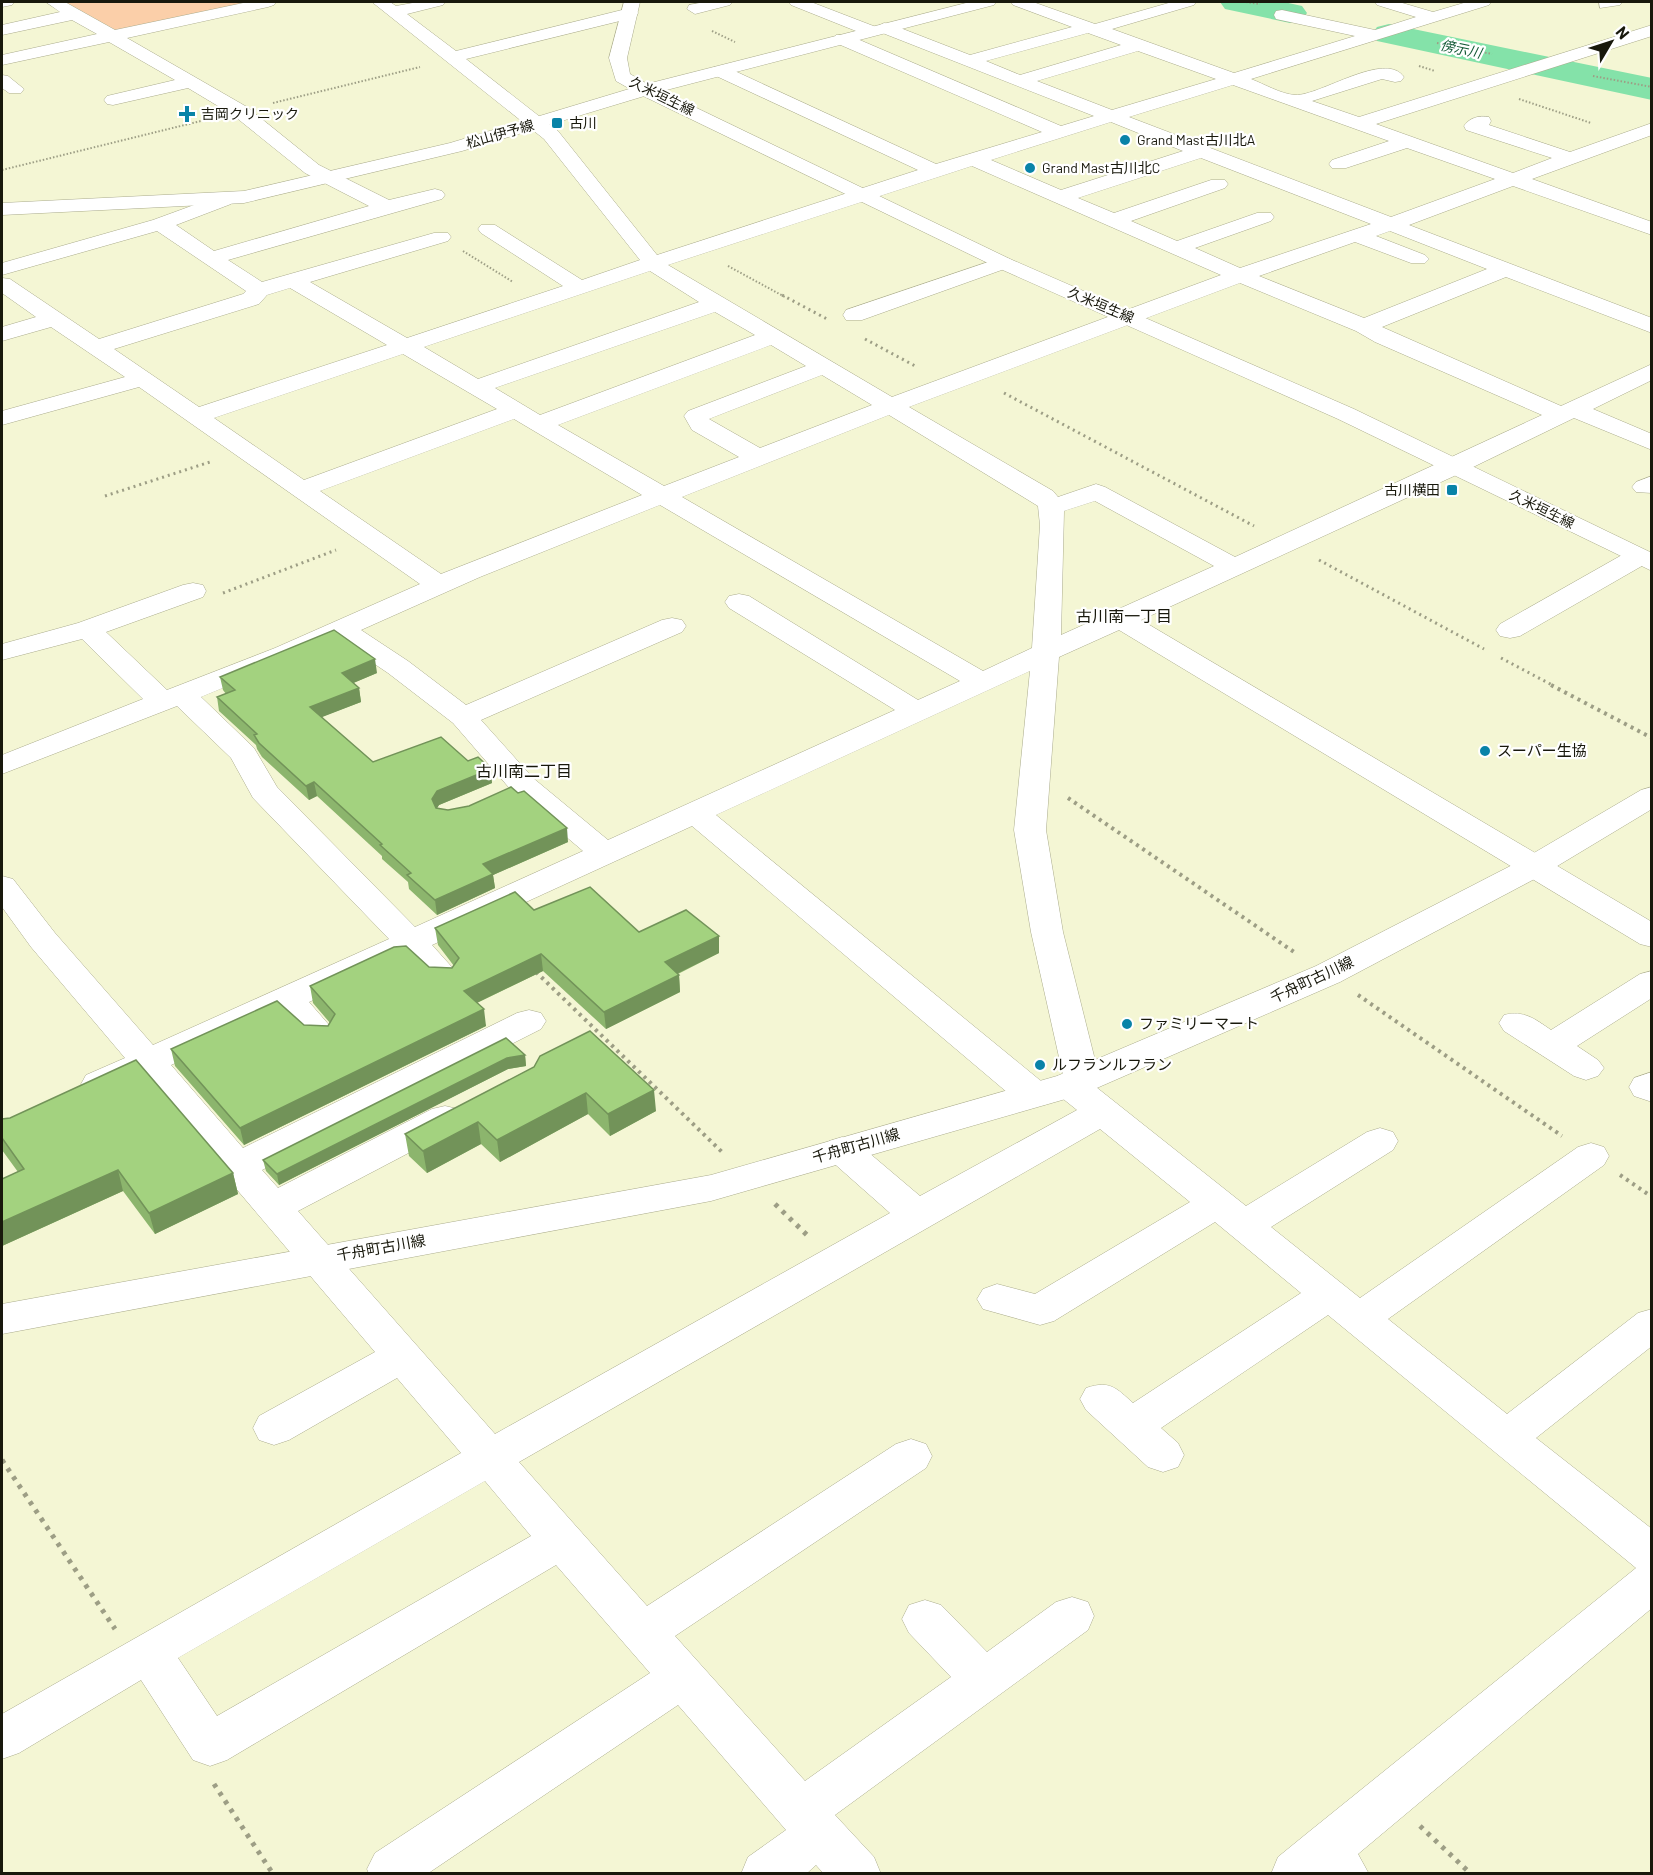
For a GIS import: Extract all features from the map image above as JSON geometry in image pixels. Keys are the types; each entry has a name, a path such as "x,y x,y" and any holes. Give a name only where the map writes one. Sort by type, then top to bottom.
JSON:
{"street":[{"path":"2,3 6,2"},
{"path":"54,2 240,111 312,169 387,207"},
{"path":"2,60 268,2"},
{"path":"387,7 437,2"},
{"path":"695,9 724,2"},
{"path":"797,2 972,60 1112,117 1652,326"},
{"name":"松山伊予線","path":"2,209 224,200 332,178 537,123 645,90 988,2"},
{"path":"1019,2 1510,180 1652,229"},
{"path":"972,60 1188,2"},
{"path":"1383,2 1432,17"},
{"path":"196,416 859,194 1483,2"},
{"path":"387,7 551,135 653,263 771,337 1044,496 1051,505 1053,525 1046,651 1030,830 1072,1093"},
{"path":"453,57 631,7"},
{"name":"久米垣生線","path":"631,7 618,58 622,77 645,90 1003,263 1129,317 1456,466 1645,560"},
{"path":"1288,13 1380,33"},
{"path":"2,30 76,14"},
{"path":"1317,128 1350,121 1652,30"},
{"path":"842,39 1061,133"},
{"path":"1021,80 1138,45"},
{"path":"720,71 936,171"},
{"path":"1294,101 1382,73 1395,77"},
{"path":"113,100 191,82"},
{"path":"1482,121 1473,126 1512,141 1570,158"},
{"path":"2,765 341,629 439,585 948,383 1238,275 1392,224 1652,128"},
{"path":"1630,136 1652,143"},
{"path":"1339,164 1406,142"},
{"path":"1060,197 1202,151"},
{"path":"973,159 1238,275 1364,326 1383,337 1567,412 1652,443"},
{"path":"1113,220 1218,184"},
{"path":"212,258 435,195"},
{"path":"2,269 160,224 224,200"},
{"path":"1176,248 1264,217"},
{"path":"160,224 259,290"},
{"path":"488,229 581,288"},
{"path":"1357,236 1418,259"},
{"path":"95,348 251,299 259,290 441,237"},
{"path":"854,315 1003,263"},
{"path":"1364,326 1507,269"},
{"path":"292,280 980,681"},
{"path":"2,284 439,585"},
{"path":"476,387 716,304"},
{"path":"2,334 53,319"},
{"path":"538,424 771,337"},
{"path":"758,457 700,425 696,416 823,367"},
{"path":"65,1100 1456,466 1652,371"},
{"path":"2,418 143,379"},
{"path":"299,490 515,411"},
{"path":"1051,505 1068,503 1096,492 1235,567"},
{"path":"1510,630 1645,560"},
{"path":"2,652 88,629 193,591"},
{"path":"739,602 916,711"},
{"path":"1120,619 1652,937"},
{"path":"463,717 629,655 672,626"},
{"path":"88,629 243,754 264,792 314,840 442,975"},
{"path":"341,629 398,667 463,717 522,784 605,853"},
{"path":"492,797 522,784"},
{"name":"千舟町古川線","path":"2,1319 711,1188 842,1150 1072,1093 1328,974 1533,867 1652,796"},
{"path":"694,812 1072,1093 1230,1215 1652,1556"},
{"path":"2,886 43,940 318,1260 856,1874"},
{"path":"1551,1046 1652,982"},
{"path":"286,999 319,1033"},
{"path":"238,1166 529,1021"},
{"path":"1516,1023 1586,1068"},
{"path":"1652,1084 1647,1087 1652,1090"},
{"path":"3,1735 917,1215 1072,1093"},
{"path":"273,1207 470,1105"},
{"path":"997,1299 1040,1310 1380,1141"},
{"path":"842,1150 917,1215"},
{"path":"1162,1455 1116,1413 1344,1307 1591,1156"},
{"path":"1506,1438 1652,1324"},
{"path":"274,1428 403,1356"},
{"path":"644,1634 911,1456"},
{"path":"141,1656 210,1745 561,1539"},
{"path":"1320,1866 1389,1796 1652,1581"},
{"path":"766,1874 811,1822 984,1680 1072,1616"},
{"path":"925,1619 984,1680"},
{"path":"392,1869 682,1677"}],"path":[{"path":"1246,2 1288,13"},
{"path":"704,27 768,58"},
{"path":"1380,33 1652,87"},
{"path":"441,237 543,300"},
{"path":"695,248 832,321"},
{"path":"863,338 948,383"},
{"path":"105,496 244,451"},
{"path":"193,591 222,593 368,538"},
{"path":"535,971 834,1261"},
{"path":"2,1460 141,1656"},
{"path":"210,1745 205,1771 273,1874"},
{"path":"1389,1796 1471,1874"}],"shaded area":[{"path":"65,2 236,2 241,4 117,31"}],"building":[{"path":"334,630 375,659 342,673 359,688 310,707 373,762 441,737 468,761 478,757 491,769 437,791 432,799 436,808 448,810 469,806 511,787 518,793 524,791 567,828 483,864 493,874 435,900 407,875 411,873 380,845 382,844 314,782 306,786 259,743 254,735 257,734 217,697 235,690 220,677"},
{"path":"590,887 639,932 686,910 719,936 665,962 679,975 604,1012 541,954 464,991 484,1009 240,1128 171,1049 277,1001 304,1025 328,1026 335,1014 310,986 394,947 406,946 429,967 452,968 459,958 435,928 515,892 534,910"},
{"path":"590,1031 654,1090 608,1114 586,1093 497,1140 478,1122 423,1151 405,1134 534,1067 540,1056"},
{"path":"506,1038 525,1055 507,1058 277,1174 263,1160"},
{"path":"136,1060 233,1173 149,1213 118,1170 2,1222 2,1179 24,1169 2,1138 2,1119 10,1118"}],"waterway":[{"name":"傍示川","path":"1237,2 1290,13"},
{"name":"傍示川","path":"1389,34 1532,65"},
{"name":"傍示川","path":"1546,68 1652,89"}],"place":[{"name":"吉岡クリニック","path":"187,114"},
{"name":"古川","path":"557,123"},
{"name":"Grand Mast古川北A","path":"1125,140"},
{"name":"Grand Mast古川北C","path":"1030,168"},
{"name":"古川横田","path":"1452,490"},
{"name":"スーパー生協","path":"1485,751"},
{"name":"ファミリーマート","path":"1127,1024"},
{"name":"ルフランルフラン","path":"1040,1065"}],"district":[{"name":"古川南一丁目","path":"1124,616"},
{"name":"古川南二丁目","path":"524,771"}]}
